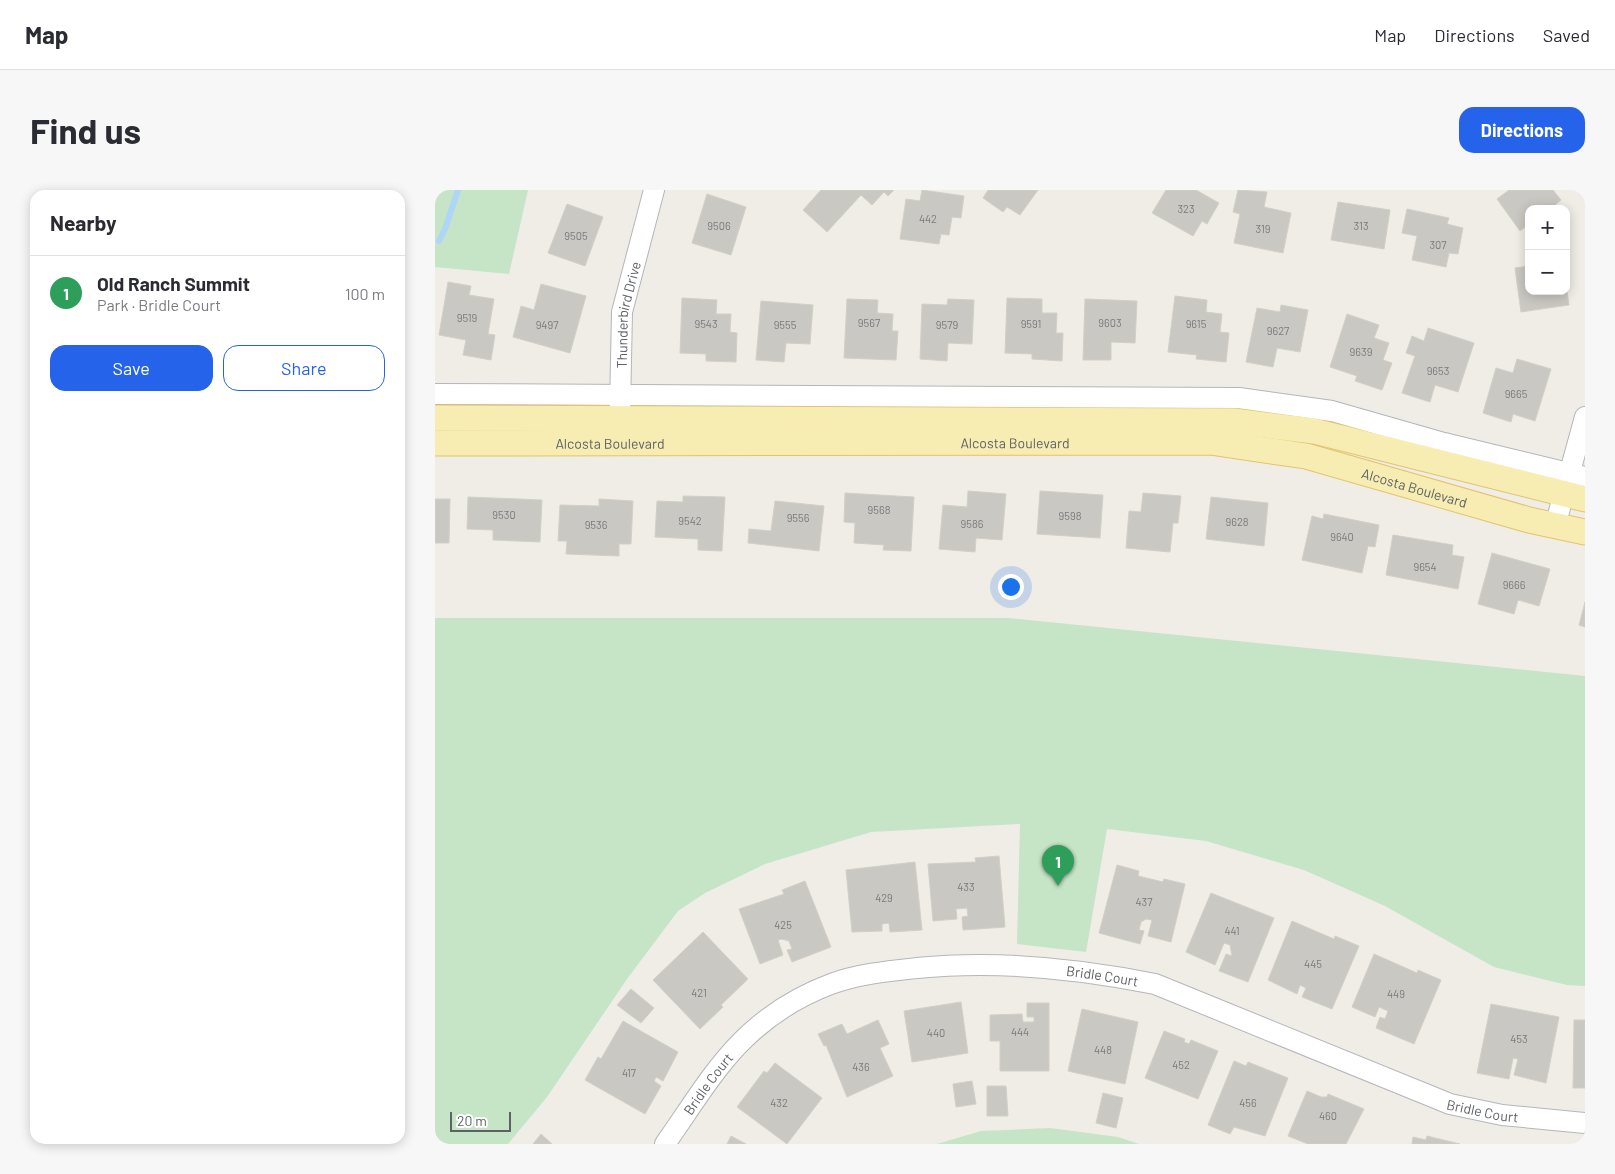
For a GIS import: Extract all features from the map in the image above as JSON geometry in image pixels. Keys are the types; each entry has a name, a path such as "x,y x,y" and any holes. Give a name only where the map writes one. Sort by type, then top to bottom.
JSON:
{"main road":[{"name":"Alcosta Boulevard","path":"435,418 1233,421 1314,431 1575,486"},
{"name":"Alcosta Boulevard","path":"435,443 619,419 1209,442 1306,456 1555,526 1585,532"}],"street":[{"name":"Thunderbird Drive","path":"619,419 622,312 653,190"},
{"name":"Alcosta Boulevard","path":"435,394 619,419"},
{"path":"1555,526 1575,486 1585,417"},
{"name":"Bridle Court","path":"665,1144 718,1067 743,1040 771,1016 805,995 833,983 886,971 984,963 1036,966 1107,974 1155,984 1450,1104 1502,1115 1585,1123"}],"green space":[{"path":"435,190 528,190 509,274 435,267"},
{"path":"435,618 1009,618 1585,676 1585,986 1567,985 1494,967 1385,906 1304,870 1206,841 1107,829 1086,952 1017,944 1020,824 871,832 765,864 705,893 678,911 627,979 547,1097 508,1144 435,1144"},
{"path":"1050,1128 1118,1137 1139,1144 937,1144 981,1131"}],"building":[{"path":"821,190 894,190 888,196 884,192 872,205 861,195 827,232 803,210"},
{"path":"922,190 964,196 961,218 952,217 949,235 941,234 939,244 900,239 906,199 920,201"},
{"path":"988,190 1038,190 1020,215 1007,207 1003,212 983,198"},
{"path":"1166,190 1196,190 1219,203 1207,224 1202,221 1193,236 1152,213"},
{"path":"1238,190 1267,192 1264,207 1291,213 1283,253 1234,243 1240,214 1233,212"},
{"path":"1509,190 1553,190 1561,200 1555,205 1525,205 1525,227 1520,231 1497,199"},
{"path":"707,194 746,207 731,255 692,243"},
{"path":"1338,202 1390,210 1384,249 1331,240"},
{"path":"567,204 603,217 585,266 548,253"},
{"path":"1407,209 1449,218 1447,224 1463,228 1458,254 1449,253 1446,267 1412,260 1417,236 1402,233"},
{"path":"1525,267 1525,295 1568,295 1569,305 1521,312 1515,268"},
{"path":"448,282 471,286 469,295 494,299 488,334 495,335 491,360 463,355 466,340 439,335"},
{"path":"541,284 586,296 570,353 513,337 521,306 534,310"},
{"path":"1175,296 1207,300 1206,312 1222,314 1220,332 1229,333 1226,362 1196,359 1197,355 1168,352"},
{"path":"682,298 717,300 716,314 731,314 730,332 737,333 736,362 706,361 706,354 680,353"},
{"path":"1007,298 1042,299 1042,313 1057,313 1056,333 1063,333 1062,361 1032,359 1032,354 1005,353"},
{"path":"847,299 878,300 877,313 893,314 892,331 898,331 896,360 844,358"},
{"path":"948,299 974,300 972,344 948,343 947,361 920,359 922,304 947,305"},
{"path":"1085,299 1137,301 1135,343 1111,342 1111,360 1083,360"},
{"path":"761,301 813,305 810,344 786,343 784,362 756,360"},
{"path":"1281,305 1308,310 1300,352 1277,348 1273,367 1246,362 1257,308 1280,312"},
{"path":"1347,314 1379,325 1374,338 1389,343 1383,360 1392,363 1382,390 1355,381 1357,376 1330,367"},
{"path":"1428,328 1474,343 1458,392 1435,385 1430,402 1402,393 1415,356 1406,353 1412,336 1424,341"},
{"path":"1517,359 1551,369 1535,421 1513,414 1511,422 1483,413 1496,368 1513,373"},
{"path":"968,491 1006,494 1002,540 976,538 975,552 939,549 943,505 967,507"},
{"path":"1040,491 1103,495 1100,538 1037,534"},
{"path":"845,493 914,497 911,551 883,550 884,545 854,543 855,523 844,522"},
{"path":"1143,493 1181,496 1178,523 1173,523 1170,552 1126,548 1129,511 1141,512"},
{"path":"683,496 725,497 722,551 698,550 698,539 655,537 657,501 683,502"},
{"path":"468,497 542,500 540,542 493,540 493,530 467,529"},
{"path":"1211,497 1268,503 1264,546 1206,539"},
{"path":"435,499 450,499 449,543 435,543"},
{"path":"599,499 633,501 631,544 619,544 619,556 566,554 567,541 558,541 560,505 599,506"},
{"path":"775,501 824,506 819,551 748,543 749,529 771,531"},
{"path":"1324,514 1379,525 1375,547 1368,546 1362,573 1302,560 1312,516 1323,519"},
{"path":"1393,535 1453,545 1452,555 1464,557 1458,589 1386,575"},
{"path":"1492,553 1550,569 1539,606 1518,600 1514,614 1478,604"},
{"path":"1585,602 1585,627 1579,625"},
{"path":"999,856 1005,927 963,930 962,917 968,916 967,908 956,909 957,919 933,921 928,864 976,862 975,858"},
{"path":"915,862 922,930 890,932 889,923 882,924 882,931 852,932 846,870"},
{"path":"1117,865 1139,871 1138,876 1163,882 1164,879 1185,884 1171,942 1148,936 1152,920 1146,919 1141,922 1139,930 1144,931 1140,944 1099,933"},
{"path":"805,881 831,947 792,962 787,950 792,949 789,941 782,939 778,940 783,955 760,964 739,909 784,894 782,890"},
{"path":"1211,893 1274,918 1248,982 1219,971 1226,954 1232,956 1230,945 1224,943 1215,965 1186,952"},
{"path":"1292,921 1334,939 1335,936 1359,946 1332,1009 1302,997 1306,988 1300,985 1297,994 1268,980"},
{"path":"703,932 748,979 700,1029 653,980"},
{"path":"1374,954 1417,973 1418,970 1441,980 1414,1044 1376,1028 1380,1017 1385,1019 1388,1011 1379,1007 1375,1017 1352,1007"},
{"path":"631,989 654,1008 641,1023 617,1005"},
{"path":"961,1002 968,1053 912,1062 904,1011"},
{"path":"1027,1003 1049,1003 1049,1071 1000,1071 1000,1041 990,1041 990,1015 1022,1014 1023,1022 1034,1022 1034,1017 1027,1017"},
{"path":"1491,1004 1559,1017 1546,1083 1514,1075 1518,1059 1513,1058 1509,1079 1477,1073"},
{"path":"1082,1009 1138,1022 1125,1084 1068,1071"},
{"path":"878,1020 889,1044 880,1048 893,1076 847,1097 826,1045 824,1046 818,1034 842,1024 847,1034"},
{"path":"1574,1020 1585,1020 1585,1088 1573,1088"},
{"path":"623,1021 678,1052 663,1081 656,1077 654,1081 661,1086 645,1114 585,1080 598,1057 601,1059"},
{"path":"1164,1031 1185,1039 1184,1042 1189,1044 1191,1040 1218,1051 1198,1099 1145,1078"},
{"path":"1234,1061 1246,1066 1248,1062 1288,1078 1265,1136 1234,1127 1230,1134 1208,1125"},
{"path":"775,1063 822,1098 787,1144 737,1107 764,1071 767,1073"},
{"path":"972,1081 976,1104 956,1107 953,1084"},
{"path":"987,1086 1006,1086 1008,1116 987,1116"},
{"path":"1307,1091 1321,1097 1327,1097 1328,1094 1364,1109 1346,1144 1308,1144 1288,1136"},
{"path":"1103,1093 1123,1098 1116,1128 1096,1123"},
{"path":"541,1134 552,1144 533,1144"},
{"path":"731,1136 746,1144 727,1144"},
{"path":"1427,1136 1460,1144 1412,1144 1413,1137 1426,1140"}],"waterway":[{"path":"439,241 458,190"}],"place":[{"name":"Old Ranch Summit","path":"1058,886"}]}
